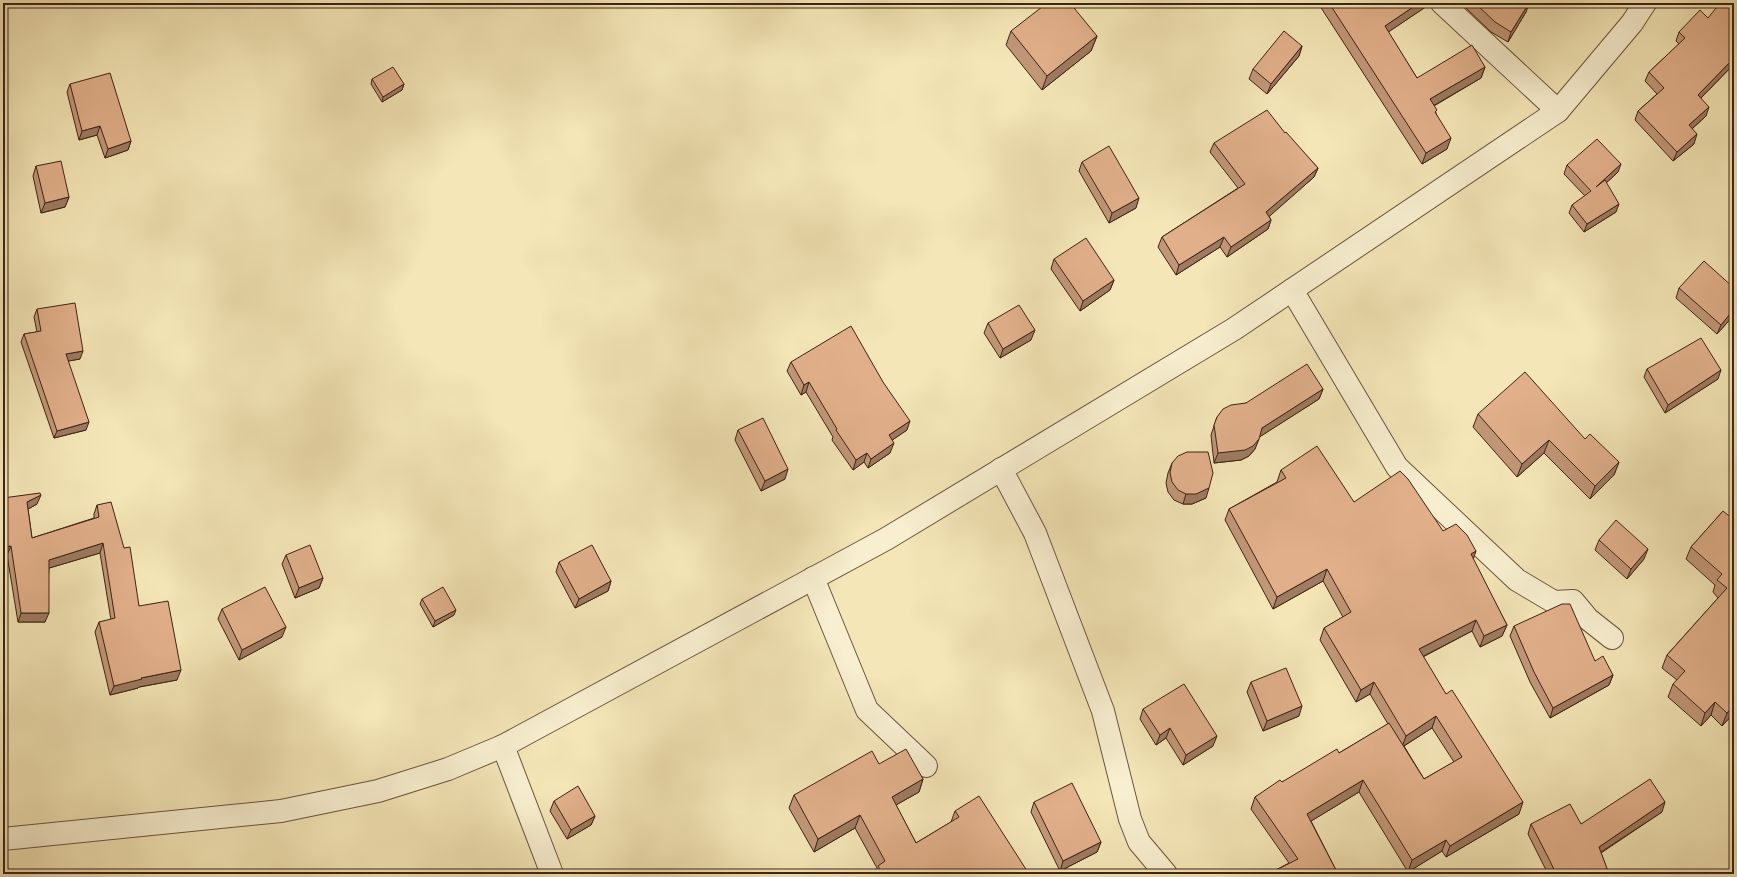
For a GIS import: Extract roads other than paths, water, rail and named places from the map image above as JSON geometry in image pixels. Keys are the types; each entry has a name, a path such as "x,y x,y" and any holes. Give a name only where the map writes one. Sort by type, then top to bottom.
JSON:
{"street":[{"path":"1442,3 1558,112"},
{"path":"3,839 281,811 378,791 448,769 503,746 886,539 1234,329 1558,112 1632,23 1645,3"},
{"path":"1292,290 1397,467 1517,580 1554,602 1573,602 1588,619 1612,638"},
{"path":"1001,469 1035,533 1103,711 1130,819 1139,842 1166,874"},
{"path":"813,578 867,710 926,766"},
{"path":"503,746 552,874"}]}
